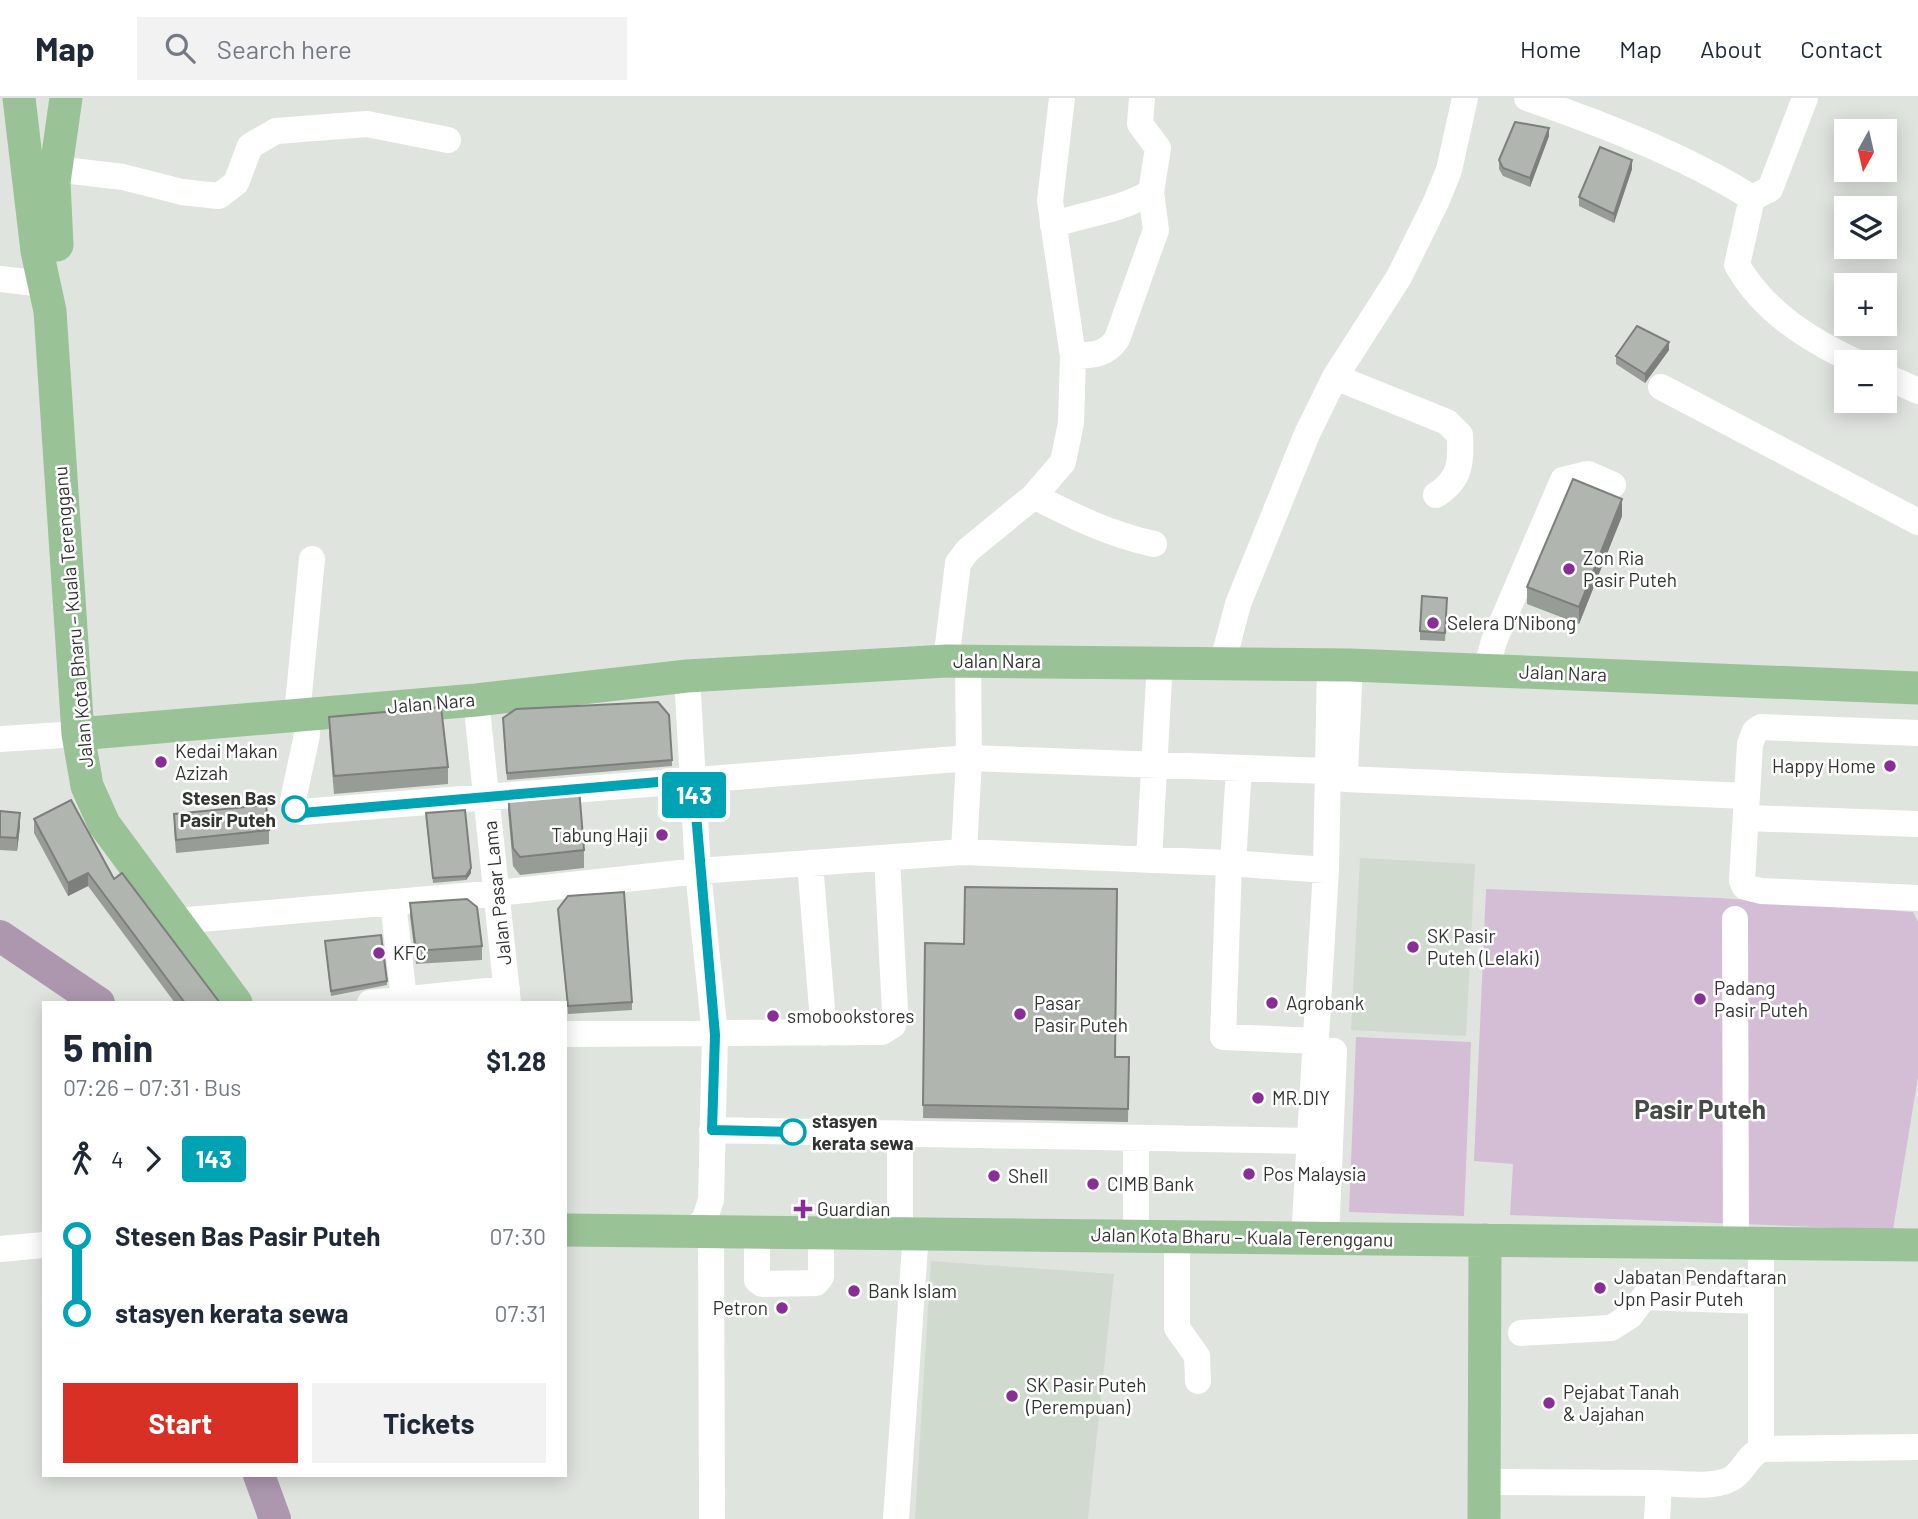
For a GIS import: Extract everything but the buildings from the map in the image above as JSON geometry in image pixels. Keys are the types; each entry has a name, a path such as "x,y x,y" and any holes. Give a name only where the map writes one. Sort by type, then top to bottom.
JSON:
{"main road":[{"name":"Jalan Kota Bharu – Kuala Terengganu","path":"19,98 47,250"},
{"name":"Jalan Kota Bharu – Kuala Terengganu","path":"41,98 47,297 78,734 87,786 104,824 235,1001"},
{"path":"47,250 66,98"},
{"path":"0,116 12,136 47,250"},
{"name":"Jalan Nara","path":"78,734 475,699 687,676 957,661 1160,661 1340,665 1918,688"},
{"name":"Jalan Kota Bharu – Kuala Terengganu","path":"567,1230 1918,1245"},
{"path":"1484,1519 1485,1240"}],"street":[{"path":"964,852 969,758 957,661 958,563 968,550 1034,496 1063,462 1071,424 1073,356 1053,225 1051,181 1062,98"},
{"path":"1073,356 1099,354 1110,350 1117,339 1156,230 1151,192 1158,148 1140,124 1142,98"},
{"path":"1223,662 1238,604 1307,434 1335,377 1399,277 1436,202 1449,170 1465,98"},
{"path":"1527,98 1715,176 1752,198"},
{"path":"1752,198 1770,189 1805,98"},
{"path":"55,172 64,170 123,177 182,192 219,196 236,183 250,146 276,131 367,124 448,140"},
{"path":"1053,225 1089,213 1115,210 1151,192"},
{"path":"1752,198 1737,265 1747,283 1772,312 1834,352"},
{"path":"0,279 47,297"},
{"path":"1335,377 1447,422 1460,435 1461,459 1452,485 1436,495"},
{"path":"1897,381 1918,391"},
{"path":"1661,387 1918,522"},
{"path":"1486,670 1494,642 1563,481 1588,474 1613,485"},
{"path":"1034,496 1088,524 1119,536 1154,544"},
{"path":"312,559 302,714 307,735 293,800 295,809 302,813 969,758 1239,768 1746,807 1918,824"},
{"path":"1149,860 1160,661"},
{"path":"1315,1238 1340,665"},
{"path":"687,676 698,871 715,1035 709,1212 700,1231 712,1519"},
{"name":"Jalan Pasar Lama","path":"475,699 507,996"},
{"path":"1918,733 1761,727 1755,731 1750,744 1742,881 1745,887 1918,898"},
{"path":"0,739 78,734"},
{"path":"1239,768 1231,863 1223,1037 1317,1041"},
{"path":"1315,1238 1310,1141 1326,870 1337,775"},
{"path":"177,921 498,893 698,871 964,852 1231,863 1326,870"},
{"path":"567,1034 881,1032 893,1025 887,858"},
{"path":"810,863 824,1033"},
{"path":"393,902 404,999"},
{"path":"1735,919 1749,1243 1761,1301 1761,1449"},
{"path":"387,1001 507,996"},
{"path":"712,1130 1310,1141"},
{"path":"896,1519 908,1232 900,1134"},
{"path":"1136,1138 1136,1236"},
{"path":"757,1232 757,1280 762,1284 816,1283 821,1277 821,1232"},
{"path":"1177,1238 1177,1328 1197,1356 1198,1381"},
{"path":"0,1249 42,1245"},
{"path":"1521,1333 1611,1328 1630,1316 1644,1297 1761,1301"},
{"path":"1483,1482 1722,1483 1732,1479 1747,1458 1761,1449 1918,1447"},
{"path":"1657,1519 1659,1483"}],"shaded area":[{"name":"SK Pasir Puteh (Lelaki)","path":"1360,858 1475,864 1466,1036 1351,1030"},
{"name":"Padang Pasir Puteh","path":"1486,889 1720,898 1913,912 1918,922 1918,1077 1893,1230 1510,1215 1513,1164 1474,1161"},
{"path":"1356,1037 1471,1042 1464,1216 1349,1212"},
{"name":"SK Pasir Puteh (Perempuan)","path":"931,1261 1114,1274 1088,1519 915,1519"}],"waterway":[{"path":"0,936 96,1001"},
{"path":"260,1477 275,1519"}],"bus line":[{"name":"143","path":"295,809 302,813 693,779 698,871 715,1035 712,1130 793,1132"}],"place":[{"name":"Zon Ria Pasir Puteh","path":"1569,569"},
{"name":"Selera D’Nibong","path":"1433,623"},
{"name":"Kedai Makan Azizah","path":"161,762"},
{"name":"Happy Home","path":"1890,766"},
{"name":"Stesen Bas Pasir Puteh","path":"295,809"},
{"name":"Tabung Haji","path":"662,835"},
{"name":"SK Pasir Puteh (Lelaki)","path":"1413,947"},
{"name":"KFC","path":"379,953"},
{"name":"Padang Pasir Puteh","path":"1700,999"},
{"name":"Agrobank","path":"1272,1003"},
{"name":"Pasar Pasir Puteh","path":"1020,1014"},
{"name":"smobookstores","path":"773,1016"},
{"name":"MR.DIY","path":"1258,1098"},
{"name":"stasyen kerata sewa","path":"793,1132"},
{"name":"Pos Malaysia","path":"1249,1174"},
{"name":"Shell","path":"994,1176"},
{"name":"CIMB Bank","path":"1093,1184"},
{"name":"Guardian","path":"803,1209"},
{"name":"Jabatan Pendaftaran Jpn Pasir Puteh","path":"1600,1288"},
{"name":"Bank Islam","path":"854,1291"},
{"name":"Petron","path":"782,1308"},
{"name":"SK Pasir Puteh (Perempuan)","path":"1012,1396"},
{"name":"Pejabat Tanah & Jajahan","path":"1549,1403"}],"district":[{"name":"Pasir Puteh","path":"1700,1110"}]}
